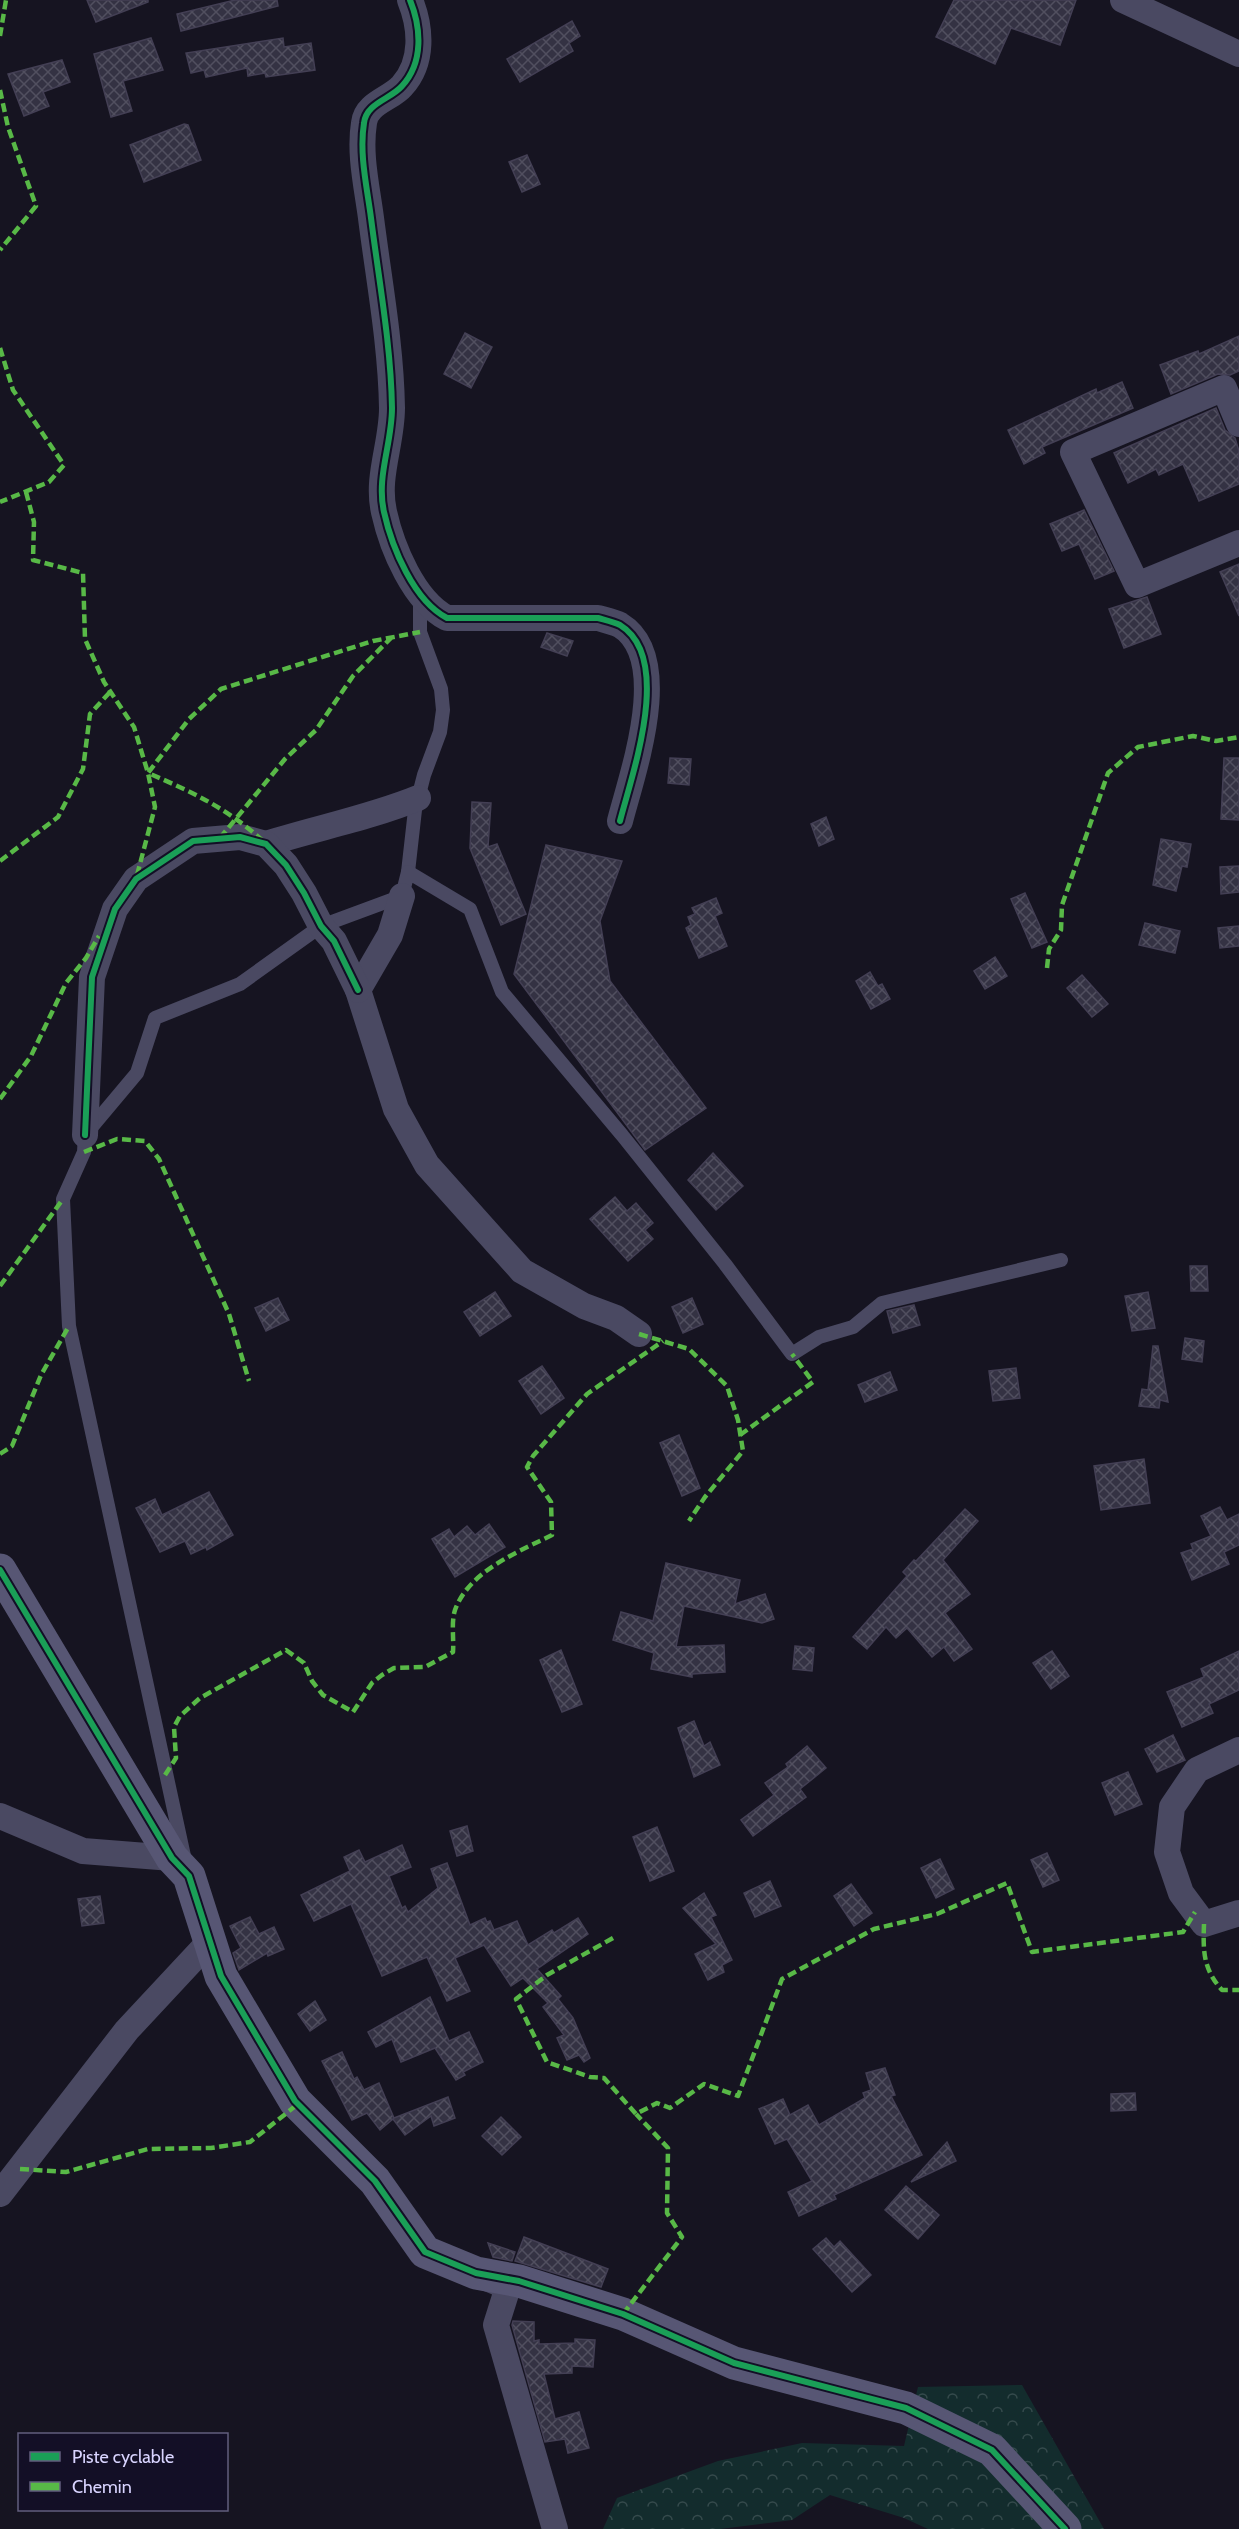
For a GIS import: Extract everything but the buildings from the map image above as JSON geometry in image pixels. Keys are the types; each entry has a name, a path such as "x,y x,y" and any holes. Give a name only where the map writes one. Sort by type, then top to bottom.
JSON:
{"street":[{"path":"410,0 418,18 418,51 402,86 371,109 364,120 362,154 387,336 391,390 391,425 382,470 381,499 385,515 409,578 430,609 447,618 598,618 620,625 633,638 642,654 647,700 642,735 620,821"},
{"path":"1124,0 1239,54"},
{"path":"1239,424 1224,388 1074,452 1137,585 1239,543"},
{"path":"85,1135 92,977 115,909 136,879 194,841 240,837 266,844 326,826 383,813 418,798"},
{"path":"266,844 286,866 304,892 321,926 334,941 358,990 396,1110 427,1166 522,1271 584,1306 616,1318 639,1334"},
{"path":"358,990 390,935 402,896"},
{"path":"0,1570 180,1867 210,1941 221,1976 295,2101 375,2181 425,2252 508,2287 496,2325 555,2529"},
{"path":"1239,1750 1197,1770 1172,1807 1167,1852 1181,1893 1204,1924 1239,1913"},
{"path":"0,1816 83,1851 180,1867"},
{"path":"0,2194 127,2030 210,1941"},
{"path":"476,2273 519,2281 624,2314 735,2363 906,2408 992,2450 1065,2529"}],"lane":[{"path":"180,1867 69,1326 63,1199 84,1152 85,1135 137,1073 155,1018 240,984 321,926 402,896 408,872 418,798 440,732 443,710 441,689 420,632 420,595"},
{"path":"408,872 470,909 502,992 630,1144 792,1354 819,1337 853,1327 882,1304 1061,1260"}],"green space":[{"path":"1022,2385 1104,2529 928,2529 904,2518 830,2495 792,2520 720,2529 603,2529 617,2498 718,2461 802,2443 904,2446 918,2387"}],"marked path":[{"path":"0,36 6,0"},
{"path":"0,90 8,127 36,206 0,250"},
{"path":"0,348 13,390 64,465 49,482 0,502"},
{"path":"26,492 34,522 33,560 83,573 85,639 104,682 134,727 148,773 155,807 136,879"},
{"path":"263,841 236,819 208,802 148,773 189,719 221,689 373,641 420,632"},
{"path":"220,838 285,759 316,730 353,676 391,638"},
{"path":"0,861 58,817 83,769 90,714 110,692"},
{"path":"1047,968 1049,949 1061,930 1062,905 1108,773 1138,747 1193,736 1216,741 1239,737"},
{"path":"0,1099 31,1056 66,983 86,958 99,936"},
{"path":"84,1152 117,1139 145,1141 159,1159 229,1314 249,1381"},
{"path":"0,1286 63,1199"},
{"path":"0,1454 12,1446 41,1375 69,1326"},
{"path":"639,1334 689,1349 727,1386 738,1420 743,1451 705,1497 689,1521"},
{"path":"165,1775 176,1758 174,1727 180,1716 200,1698 286,1650 304,1663 312,1681 323,1695 353,1712 372,1683 382,1675 394,1668 425,1667 453,1652 455,1610 471,1584 496,1564 552,1535 551,1502 527,1467 533,1456 587,1394 663,1341"},
{"path":"740,1435 813,1382 792,1354"},
{"path":"613,1938 547,1975 516,1999 547,2062 590,2077 604,2078 636,2114 657,2103 670,2108 704,2084 738,2096 782,1979 874,1929 937,1914 1007,1883 1032,1952 1183,1932 1195,1912"},
{"path":"1204,1924 1204,1951 1211,1975 1222,1990 1239,1990"},
{"path":"20,2169 66,2172 148,2149 211,2148 250,2142 298,2104"},
{"path":"623,2314 682,2237 667,2213 668,2148 636,2114"}],"cycle path":[{"path":"410,0 418,33 414,66 402,86 369,111 364,123 362,147 391,384 391,421 382,486 384,512 406,572 424,599 447,618 598,618 620,625 636,641 644,663 647,689 645,718 640,747 620,821"},
{"path":"85,1135 92,977 115,909 136,879 193,841 240,837 266,844 286,865 304,893 321,926 334,941 358,990"},
{"path":"0,1570 172,1858 189,1876 221,1976 295,2101 375,2181 425,2252 476,2273 519,2281 623,2314 734,2363 906,2408 992,2450 1065,2529"}]}
